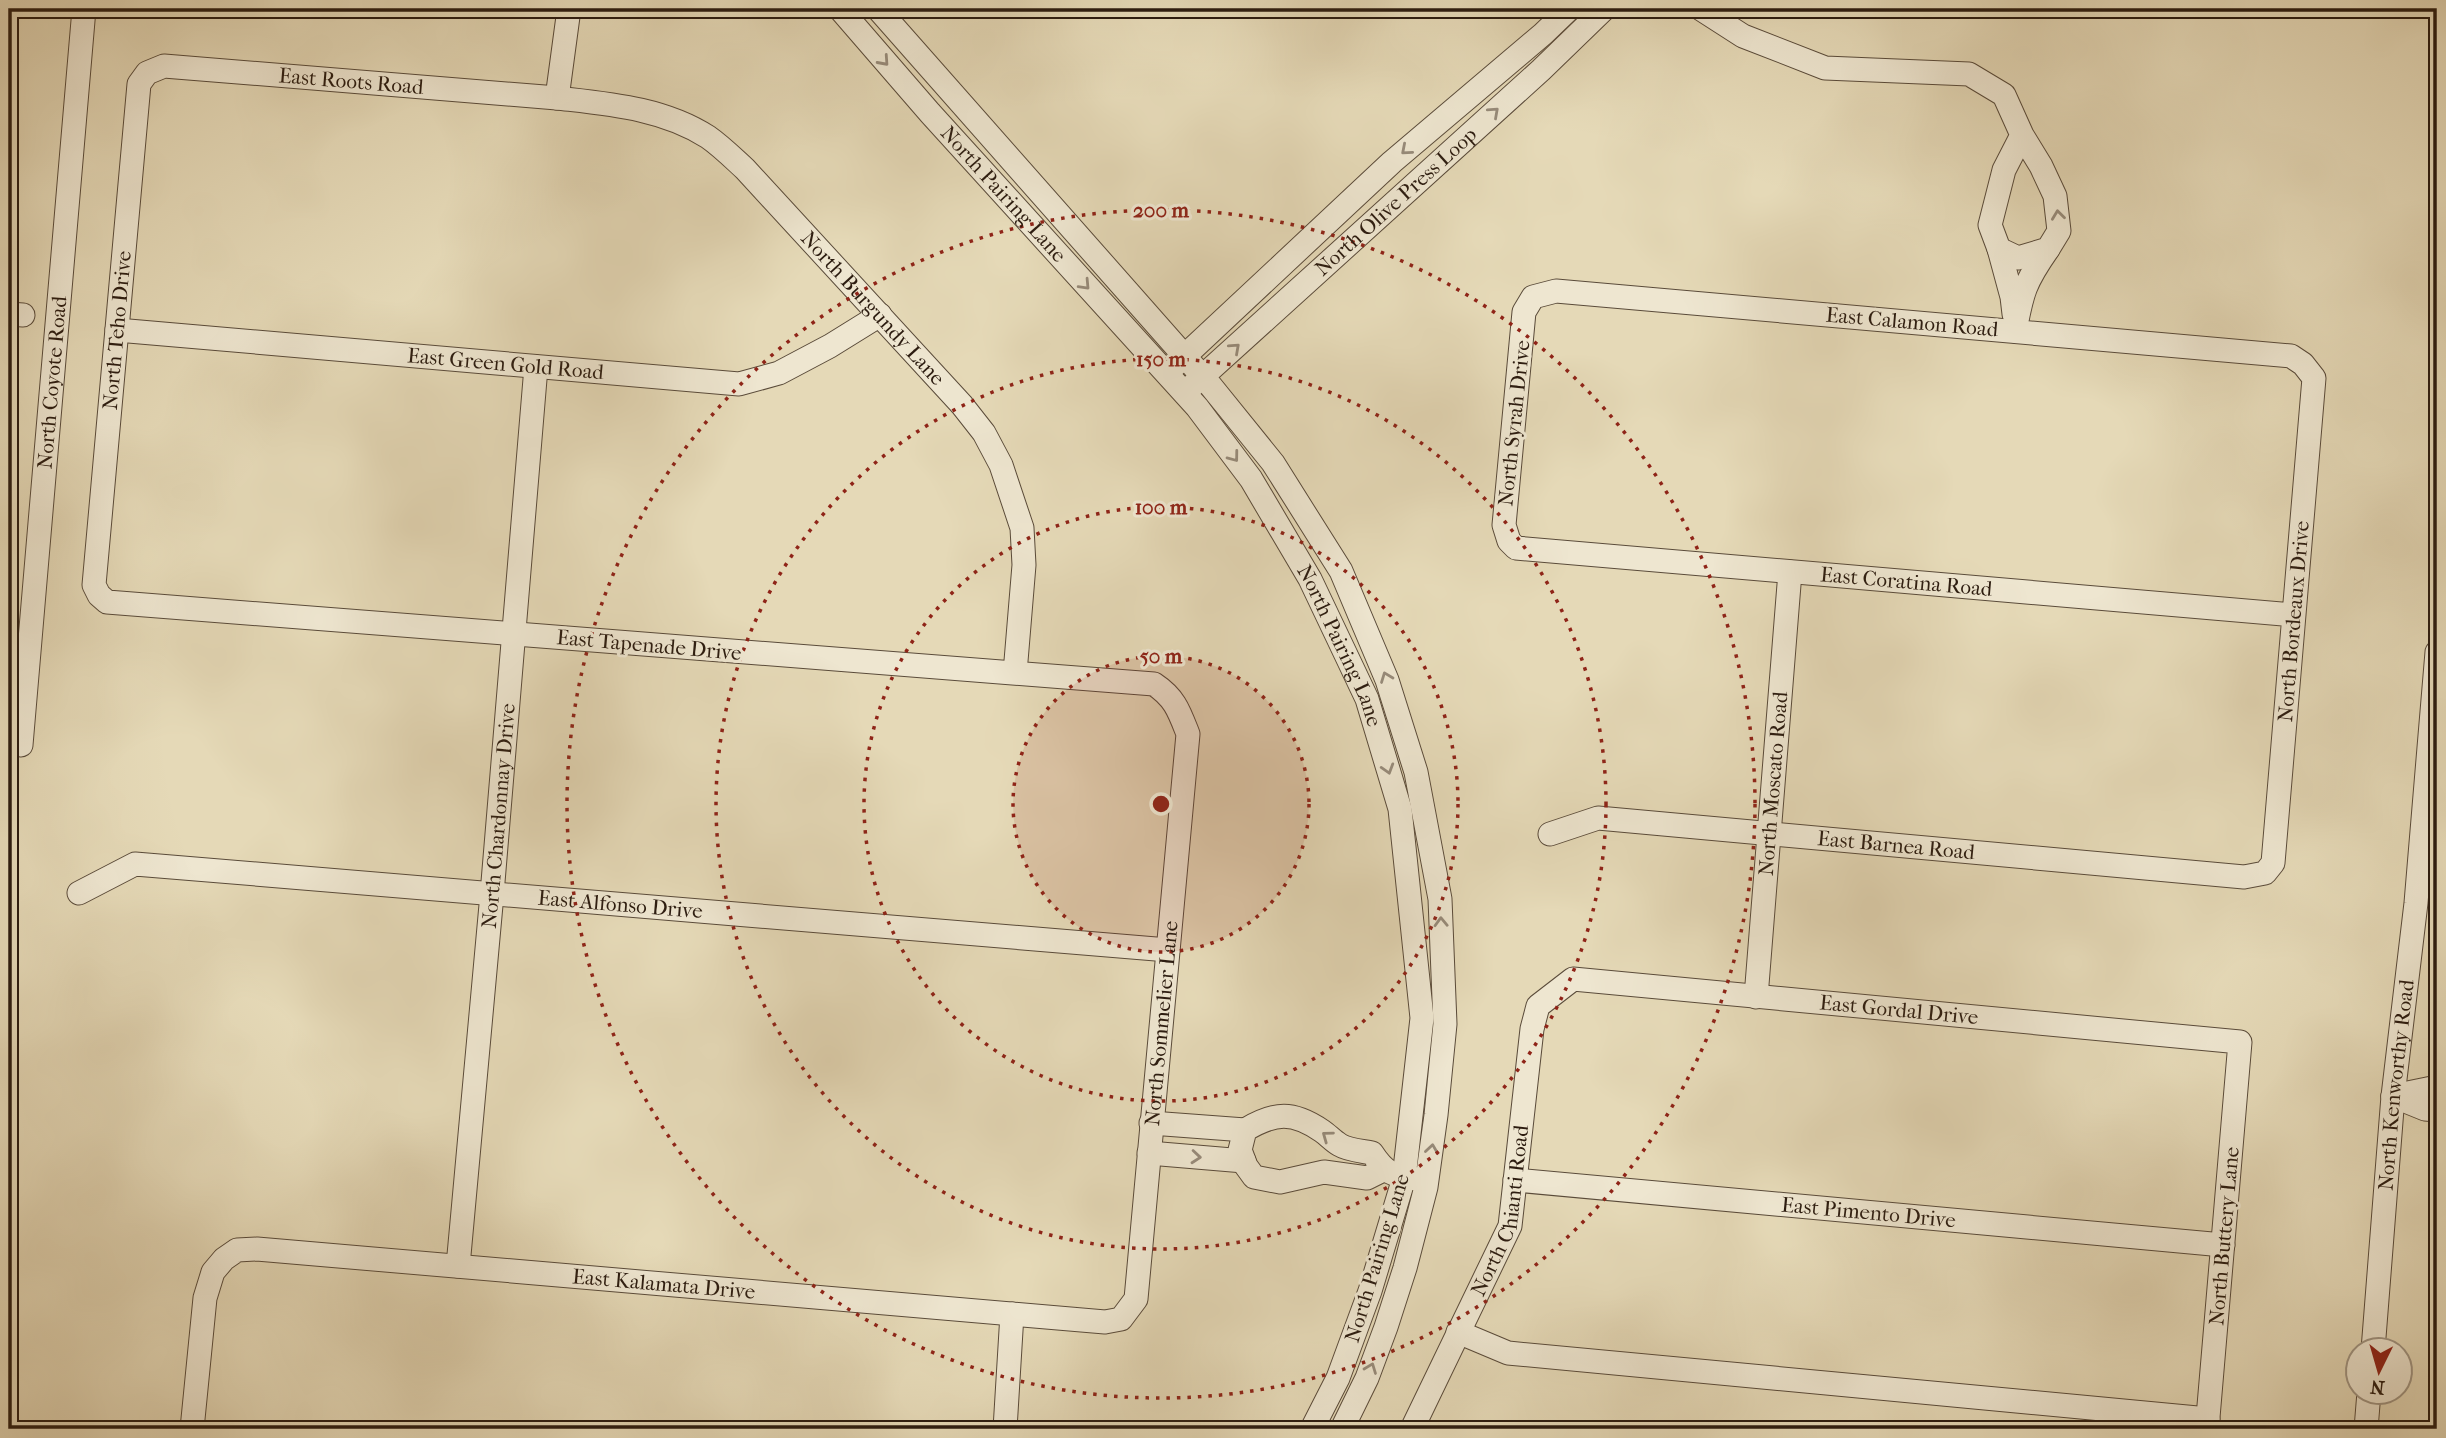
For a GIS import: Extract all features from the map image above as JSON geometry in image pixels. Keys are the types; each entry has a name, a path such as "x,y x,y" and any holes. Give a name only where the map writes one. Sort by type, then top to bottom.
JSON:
{"street":[{"name":"North Coyote Road","path":"9,743 21,744 85,9"},
{"path":"547,97 569,9"},
{"name":"North Pairing Lane","path":"840,9 930,113 1185,393 1251,479 1310,579 1367,699 1400,809 1422,1018 1370,1291 1338,1378 1312,1429"},
{"name":"North Pairing Lane","path":"878,9 1185,356 1273,463 1341,572 1387,680 1416,772 1440,899 1445,1024 1437,1115 1427,1180 1405,1268 1367,1378 1342,1429"},
{"name":"North Olive Press Loop","path":"1166,373 1392,162 1569,9"},
{"name":"North Olive Press Loop","path":"1185,393 1541,70 1604,9"},
{"path":"1701,9 1743,36 1825,68 1969,74 2004,95 2055,196 2059,231 2024,287 2015,331"},
{"name":"East Roots Road","path":"164,66 547,97"},
{"name":"North Teho Drive","path":"107,602 99,595 94,585 139,84 147,73 164,66"},
{"name":"North Burgundy Lane","path":"547,97 612,104 666,116 708,138 745,169 962,405 984,433 1001,466 1021,528 1024,565 1015,673"},
{"path":"2015,331 2012,296 1990,226 2004,170 2022,135"},
{"path":"1999,249 2018,258 2048,249"},
{"name":"East Calamon Road","path":"1533,297 1556,291 2291,356"},
{"name":"North Syrah Drive","path":"1516,548 1509,541 1504,525 1524,312 1533,297"},
{"name":"East Green Gold Road","path":"117,330 739,384 779,373 880,315"},
{"name":"North Bordeaux Drive","path":"2245,877 2264,873 2273,863 2315,378 2303,364 2291,356"},
{"name":"North Chardonnay Drive","path":"458,1266 536,367"},
{"name":"East Coratina Road","path":"1516,548 2294,615"},
{"name":"North Moscato Road","path":"1756,997 1790,572"},
{"name":"East Tapenade Drive","path":"107,602 1154,684 1168,694 1178,709"},
{"name":"North Kenworthy Road","path":"2373,1336 2393,1096 2416,903 2437,652"},
{"name":"North Sommelier Lane","path":"1105,1322 1121,1320 1136,1299 1188,734 1178,709"},
{"name":"East Barnea Road","path":"1550,834 1598,818 2245,877"},
{"name":"East Alfonso Drive","path":"79,893 135,864 1168,950"},
{"name":"East Gordal Drive","path":"1561,987 1573,979 2240,1042"},
{"name":"North Chianti Road","path":"1412,1429 1510,1226 1532,1029 1538,1006 1561,987"},
{"name":"North Buttery Lane","path":"2208,1424 2240,1042"},
{"path":"2393,1096 2437,1087"},
{"path":"2393,1096 2425,1110 2437,1111"},
{"path":"1151,1123 1245,1130 1263,1119 1298,1117 1341,1146 1372,1153 1393,1174"},
{"path":"1245,1130 1240,1150 1254,1177 1280,1182 1324,1172 1367,1178 1393,1174 1427,1180"},
{"path":"1149,1153 1244,1161"},
{"name":"East Pimento Drive","path":"1515,1180 2223,1245"},
{"name":"East Kalamata Drive","path":"192,1429 205,1297 213,1272 224,1259 237,1250 257,1249 1105,1322"},
{"path":"1005,1429 1012,1314"},
{"path":"1458,1332 1508,1353 2208,1424"},
{"path":"2366,1429 2368,1406"}]}
